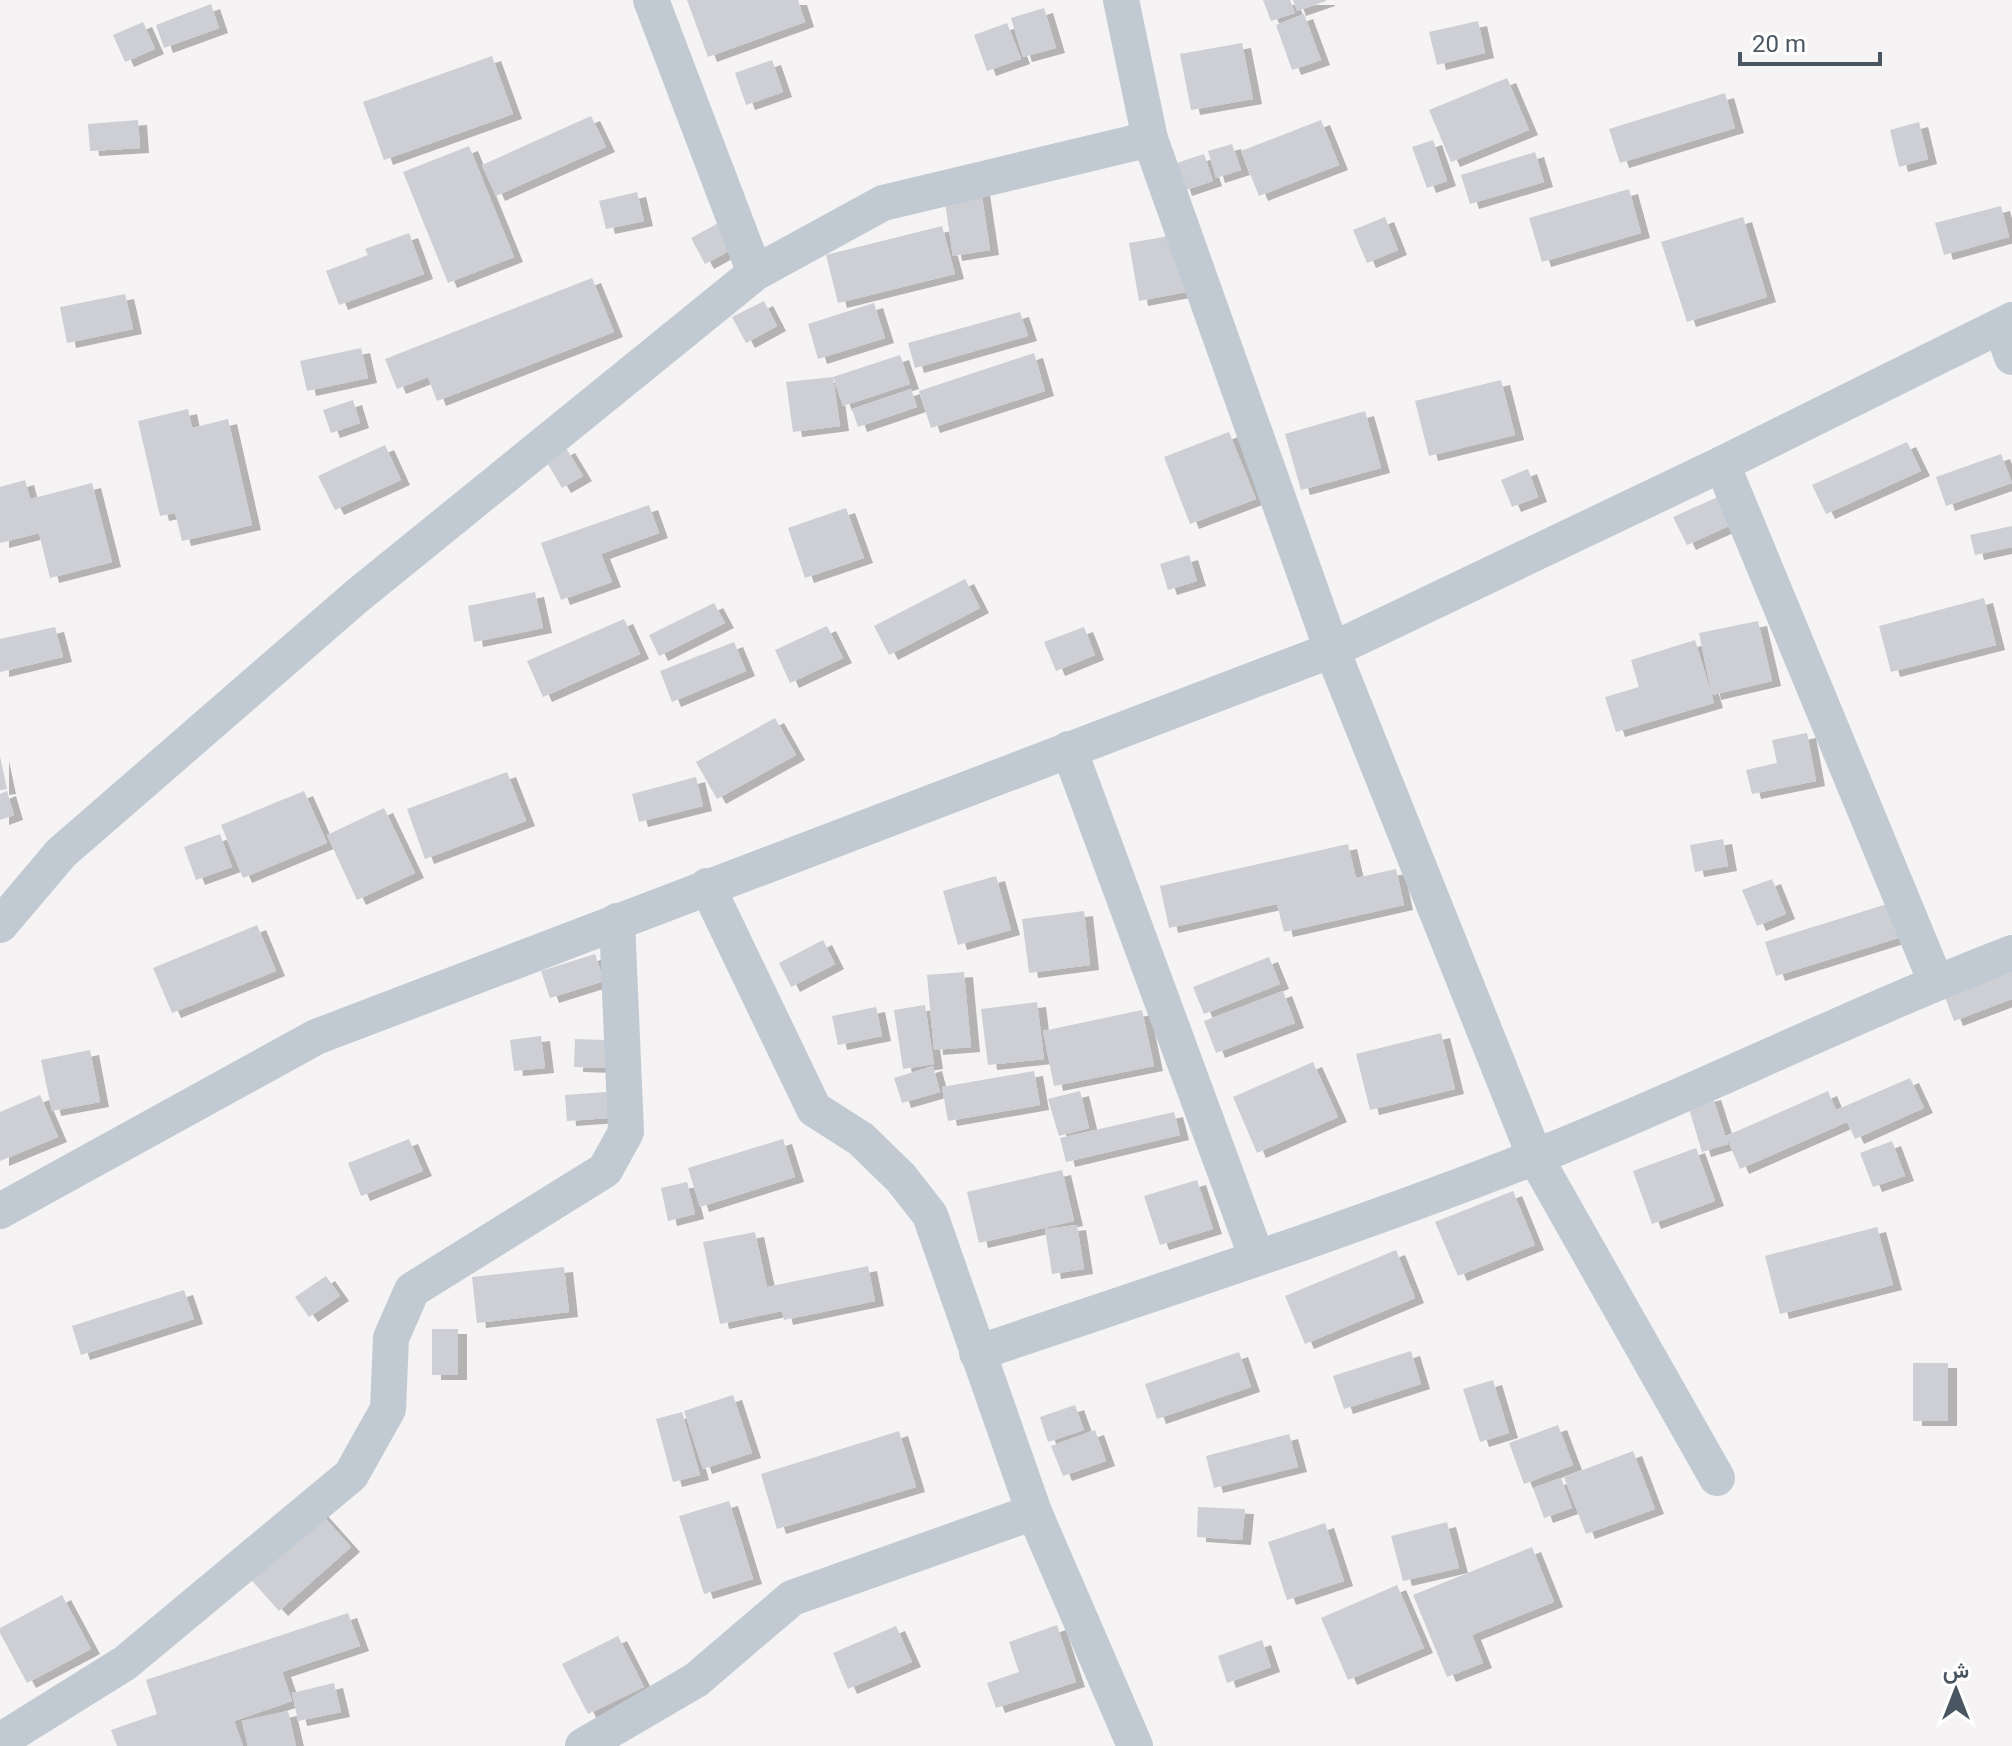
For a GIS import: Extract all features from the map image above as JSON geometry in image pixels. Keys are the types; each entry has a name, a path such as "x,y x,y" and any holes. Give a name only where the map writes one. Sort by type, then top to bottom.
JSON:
{"street":[{"path":"651,0 755,273"},
{"path":"1121,0 1150,139 1332,650 1535,1157 1717,1478"},
{"path":"0,925 61,853 345,606 755,273 883,203 1150,139"},
{"path":"0,1211 316,1037 1332,650 1722,464 2008,334"},
{"path":"1722,464 1936,982"},
{"path":"1069,749 1257,1258"},
{"path":"707,886 814,1109 861,1139 901,1178 930,1215 1034,1512 1135,1746"},
{"path":"0,1741 125,1663 351,1475 388,1409 391,1338 412,1290 605,1170 626,1132 617,921"},
{"path":"977,1353 1257,1258 1535,1157 1936,982 2012,953"},
{"path":"583,1746 696,1680 792,1598 1034,1512"}],"building":[{"path":"687,0 798,0 805,22 708,57"},
{"path":"1263,0 1290,0 1295,13 1271,21"},
{"path":"1293,0 1326,0 1326,1 1297,11"},
{"path":"211,4 219,28 164,48 156,25"},
{"path":"1044,8 1056,48 1023,57 1011,18"},
{"path":"1304,14 1321,60 1292,70 1276,25"},
{"path":"1478,21 1485,53 1437,65 1429,32"},
{"path":"143,22 155,49 125,62 113,35"},
{"path":"1007,23 1021,59 987,71 974,35"},
{"path":"1242,43 1253,99 1191,110 1180,54"},
{"path":"492,56 513,114 384,160 363,102"},
{"path":"772,60 783,92 746,105 735,73"},
{"path":"1507,78 1529,130 1451,162 1429,110"},
{"path":"1725,93 1735,128 1620,163 1609,129"},
{"path":"591,116 606,147 496,196 482,165"},
{"path":"138,120 140,148 90,151 88,124"},
{"path":"1321,120 1339,165 1259,196 1241,151"},
{"path":"1919,122 1928,159 1899,167 1890,130"},
{"path":"1433,140 1447,181 1427,188 1412,147"},
{"path":"1232,144 1241,170 1216,178 1208,151"},
{"path":"469,146 514,257 448,283 403,172"},
{"path":"1535,152 1544,182 1470,204 1461,175"},
{"path":"1204,154 1213,181 1183,191 1174,164"},
{"path":"1629,189 1641,233 1542,262 1529,218"},
{"path":"981,190 990,250 953,256 944,196"},
{"path":"637,192 644,221 606,229 599,201"},
{"path":"2001,206 2009,237 1944,255 1935,223"},
{"path":"1385,217 1398,250 1367,263 1353,230"},
{"path":"1743,217 1767,297 1687,322 1661,242"},
{"path":"722,221 736,247 705,264 691,238"},
{"path":"942,226 955,274 838,303 826,255"},
{"path":"409,233 424,274 339,305 326,271 368,255 365,249"},
{"path":"1175,235 1186,292 1139,301 1129,243"},
{"path":"592,278 614,332 437,401 428,377 397,389 385,359"},
{"path":"125,294 133,329 67,343 60,307"},
{"path":"764,301 777,326 746,343 732,317"},
{"path":"874,303 885,338 818,359 808,324"},
{"path":"1020,312 1028,336 915,368 908,343"},
{"path":"361,348 368,378 307,391 300,361"},
{"path":"1034,353 1045,391 931,428 919,391"},
{"path":"900,355 910,384 843,406 833,377"},
{"path":"833,377 840,426 793,432 786,382"},
{"path":"1501,380 1515,435 1429,456 1415,401"},
{"path":"911,389 917,407 858,427 852,409"},
{"path":"353,400 360,423 331,433 323,410"},
{"path":"188,409 192,428 228,419 252,525 182,541 175,513 160,516 138,421"},
{"path":"1365,411 1381,468 1301,490 1285,434"},
{"path":"1229,432 1256,499 1190,524 1164,457"},
{"path":"1907,442 1921,471 1826,514 1812,485"},
{"path":"385,445 401,480 335,510 318,476"},
{"path":"566,448 583,476 562,488 545,459"},
{"path":"2001,454 2012,483 1946,506 1936,477"},
{"path":"1528,469 1538,497 1512,507 1501,480"},
{"path":"25,480 30,499 92,483 112,562 50,578 39,533 0,543 0,487"},
{"path":"1720,496 1733,524 1687,545 1673,517"},
{"path":"649,505 659,533 601,554 612,582 561,600 541,543"},
{"path":"846,508 864,558 805,578 788,528"},
{"path":"2012,526 2012,547 1975,555 1970,535"},
{"path":"1189,555 1197,581 1168,590 1160,564"},
{"path":"965,579 980,608 889,655 874,626"},
{"path":"535,592 543,628 474,642 468,606"},
{"path":"1984,598 1996,645 1891,672 1879,626"},
{"path":"714,603 725,623 659,656 649,635"},
{"path":"624,619 640,654 543,697 527,661"},
{"path":"1758,621 1772,681 1712,695 1699,633"},
{"path":"827,626 843,658 790,683 775,650"},
{"path":"55,627 63,657 0,672 0,639"},
{"path":"1084,627 1095,655 1056,671 1044,642"},
{"path":"1695,640 1714,703 1616,732 1605,697 1639,687 1631,660"},
{"path":"734,642 746,671 672,702 660,671"},
{"path":"775,718 796,755 717,799 696,762"},
{"path":"1807,733 1816,781 1752,794 1746,770 1777,763 1772,740"},
{"path":"0,756 7,789 0,790"},
{"path":"507,772 526,821 425,859 407,809"},
{"path":"696,777 703,806 639,822 632,794"},
{"path":"7,791 14,815 0,820 0,794"},
{"path":"304,791 327,843 243,878 221,825"},
{"path":"384,808 415,873 357,900 327,835"},
{"path":"220,834 232,867 196,880 184,847"},
{"path":"1723,839 1728,866 1695,872 1690,845"},
{"path":"1348,844 1356,878 1396,869 1404,905 1284,932 1277,904 1169,928 1160,886"},
{"path":"996,876 1011,930 958,945 943,891"},
{"path":"1772,879 1786,914 1757,926 1742,890"},
{"path":"1900,900 1911,934 1776,976 1765,942"},
{"path":"1084,911 1090,965 1029,973 1022,919"},
{"path":"257,925 276,971 172,1013 153,968"},
{"path":"823,940 835,964 791,987 779,963"},
{"path":"595,954 604,981 550,998 541,971"},
{"path":"1269,957 1280,984 1204,1014 1193,987"},
{"path":"964,972 971,1047 934,1050 927,975"},
{"path":"2012,972 2012,999 1954,1021 1945,997"},
{"path":"1283,991 1295,1023 1216,1053 1204,1021"},
{"path":"1037,1002 1044,1059 988,1065 981,1009"},
{"path":"925,1005 934,1064 903,1069 894,1010"},
{"path":"876,1007 882,1036 838,1045 832,1016"},
{"path":"1142,1010 1154,1066 1054,1086 1043,1031"},
{"path":"1441,1033 1455,1089 1370,1110 1356,1054"},
{"path":"541,1036 545,1068 514,1071 510,1040"},
{"path":"575,1039 606,1040 605,1068 574,1067"},
{"path":"90,1050 100,1102 52,1111 41,1060"},
{"path":"1313,1062 1338,1117 1257,1153 1233,1097"},
{"path":"933,1066 940,1092 902,1103 894,1078"},
{"path":"1034,1071 1040,1105 948,1121 942,1087"},
{"path":"1910,1078 1924,1108 1855,1139 1847,1122 1740,1169 1726,1136 1828,1091 1836,1110"},
{"path":"1080,1091 1089,1128 1059,1136 1048,1099"},
{"path":"606,1092 609,1118 567,1121 565,1095"},
{"path":"40,1095 58,1137 0,1161 0,1112"},
{"path":"1712,1095 1728,1144 1702,1152 1687,1102"},
{"path":"1174,1112 1180,1135 1066,1162 1060,1138"},
{"path":"409,1139 423,1171 361,1196 348,1163"},
{"path":"783,1139 795,1177 700,1207 688,1168"},
{"path":"1892,1141 1905,1176 1873,1187 1860,1153"},
{"path":"1696,1148 1715,1201 1652,1224 1633,1171"},
{"path":"1062,1170 1074,1221 979,1243 967,1192"},
{"path":"1197,1180 1213,1229 1160,1245 1144,1196"},
{"path":"687,1182 695,1214 668,1221 661,1188"},
{"path":"1513,1191 1535,1245 1458,1276 1435,1222"},
{"path":"1077,1225 1084,1269 1052,1274 1045,1229"},
{"path":"1877,1227 1893,1285 1780,1314 1765,1256"},
{"path":"755,1232 767,1287 868,1266 875,1301 784,1320 782,1311 720,1324 703,1242"},
{"path":"1396,1250 1415,1298 1305,1344 1285,1296"},
{"path":"564,1267 569,1312 477,1323 472,1277"},
{"path":"326,1276 340,1296 309,1317 295,1297"},
{"path":"184,1290 194,1319 81,1355 72,1326"},
{"path":"432,1329 458,1329 458,1375 432,1375"},
{"path":"1411,1351 1421,1384 1344,1409 1333,1376"},
{"path":"1239,1352 1251,1387 1157,1419 1145,1384"},
{"path":"1913,1363 1948,1363 1948,1421 1913,1421"},
{"path":"1493,1380 1509,1433 1480,1442 1463,1389"},
{"path":"733,1395 752,1453 703,1469 684,1411"},
{"path":"1075,1405 1084,1430 1048,1442 1040,1417"},
{"path":"682,1412 700,1475 673,1482 656,1419"},
{"path":"1558,1425 1573,1465 1524,1484 1509,1443"},
{"path":"1095,1430 1106,1461 1063,1476 1051,1446"},
{"path":"899,1431 916,1487 777,1529 761,1474"},
{"path":"1289,1434 1298,1467 1214,1488 1206,1456"},
{"path":"1633,1451 1655,1509 1586,1534 1564,1477"},
{"path":"1561,1478 1572,1508 1544,1518 1533,1488"},
{"path":"729,1501 753,1579 704,1594 679,1516"},
{"path":"1198,1507 1245,1509 1242,1540 1197,1537"},
{"path":"317,1509 351,1547 279,1611 245,1573"},
{"path":"1447,1522 1459,1568 1403,1581 1391,1536"},
{"path":"1325,1523 1344,1581 1287,1600 1268,1542"},
{"path":"1532,1547 1554,1602 1472,1635 1483,1663 1447,1677 1413,1595"},
{"path":"1397,1585 1424,1648 1348,1680 1321,1618"},
{"path":"62,1595 91,1649 27,1683 0,1628"},
{"path":"348,1613 360,1646 282,1672 292,1701 234,1721 243,1746 117,1746 111,1730 157,1714 146,1680"},
{"path":"1057,1625 1076,1682 996,1708 987,1683 1019,1672 1009,1642"},
{"path":"896,1626 912,1662 848,1689 833,1653"},
{"path":"618,1636 644,1687 588,1714 562,1664"},
{"path":"1262,1640 1271,1667 1227,1683 1218,1656"},
{"path":"334,1683 341,1712 298,1721 292,1693"},
{"path":"288,1711 296,1746 248,1746 242,1721"}]}
